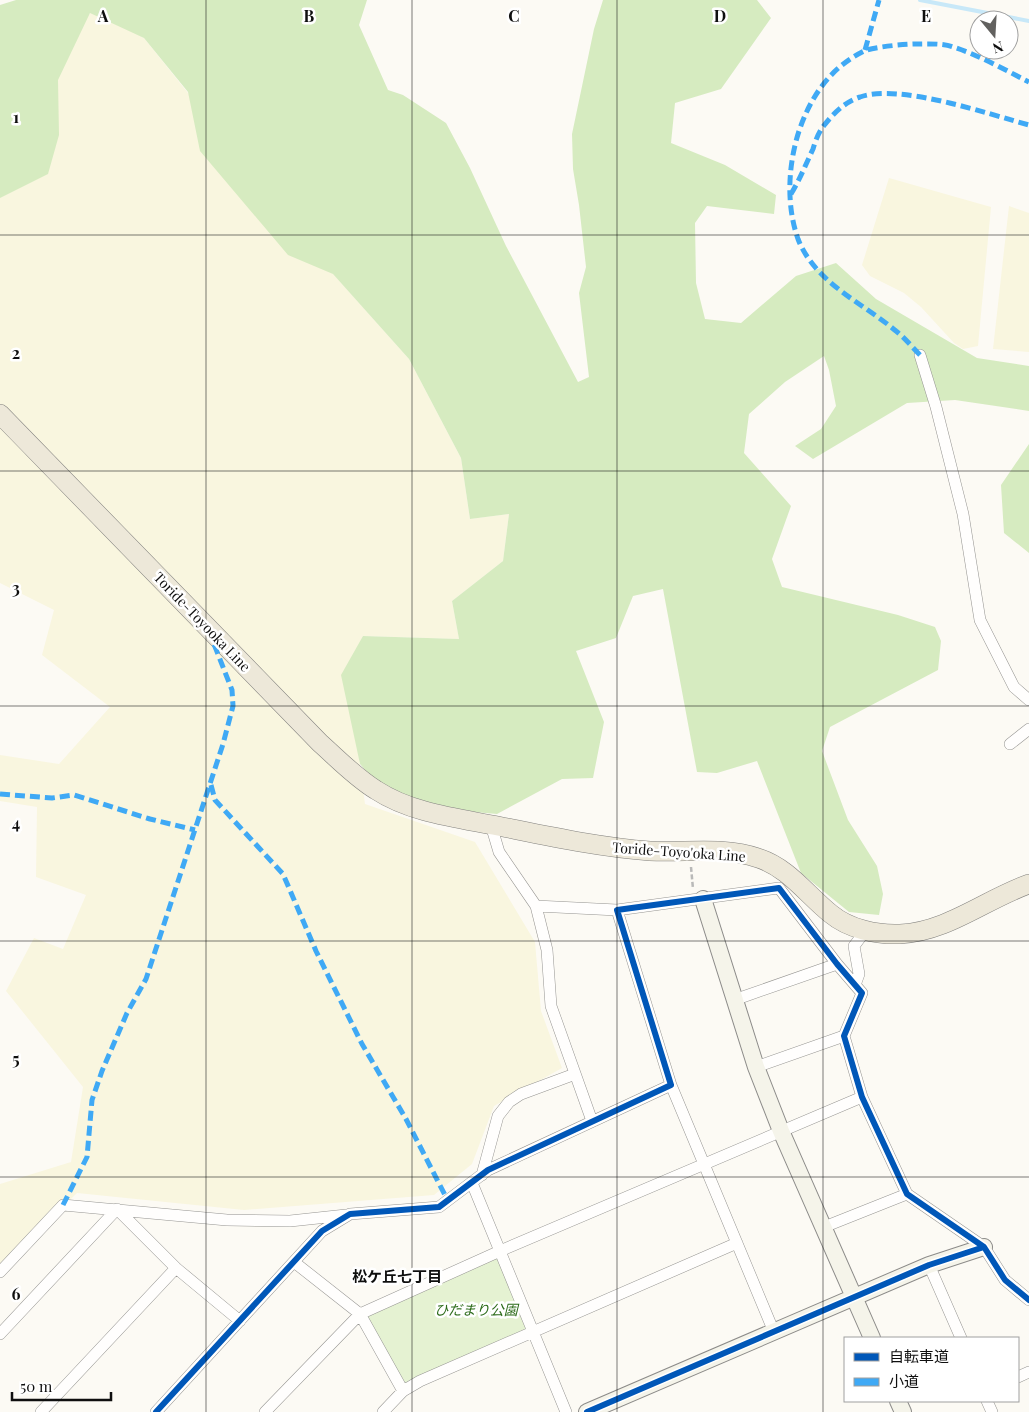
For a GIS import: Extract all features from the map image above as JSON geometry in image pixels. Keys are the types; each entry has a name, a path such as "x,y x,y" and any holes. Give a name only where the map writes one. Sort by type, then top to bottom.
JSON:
{"main road":[{"name":"Toride-Toyo'oka Line","path":"0,414 320,743 350,771 376,791 407,805 446,816 612,848 723,852 758,858 791,875 832,915 866,930 900,934 934,928 1029,884"}],"street":[{"path":"920,355 936,407 962,514 980,620 1014,687 1029,700"},
{"path":"1010,744 1029,729"},
{"path":"491,825 500,852 536,906 547,950 551,1006 592,1121"},
{"path":"536,906 617,910 779,888 837,964 862,993 844,1036 862,1096 907,1194 984,1247 1005,1280 1029,1300"},
{"path":"699,900 780,1131 872,1337"},
{"path":"617,910 671,1085 774,1332"},
{"path":"855,984 859,974 854,946 866,930"},
{"path":"734,1000 837,964"},
{"path":"756,1067 844,1036"},
{"path":"482,1175 498,1116 509,1102 521,1094 575,1074"},
{"path":"0,1272 63,1206 236,1220 290,1221 439,1207 488,1170 671,1085"},
{"path":"265,1412 360,1314 500,1251 862,1096"},
{"path":"472,1183 566,1412"},
{"path":"824,1227 907,1194"},
{"path":"118,1209 176,1268 240,1321"},
{"path":"0,1334 118,1209"},
{"path":"156,1412 322,1231 350,1214"},
{"path":"383,1412 403,1391 420,1381 737,1243"},
{"path":"586,1412 929,1265 984,1247"},
{"path":"294,1262 360,1314 403,1391"},
{"path":"929,1265 957,1337"},
{"path":"41,1412 176,1268"}],"path":[{"path":"690,862 699,900"}],"shaded area":[{"path":"94,8 144,38 328,268 409,359 461,458 470,519 509,514 503,561 452,601 459,639 363,636 348,674 365,804 475,842 535,942 541,1011 562,1068 494,1106 472,1164 434,1195 244,1210 77,1193 0,1268 0,1184 71,1162 83,1087 6,991 34,938 63,949 86,895 36,877 37,807 0,801 0,755 59,764 110,707 42,655 54,610 0,583 0,146 41,79"},
{"path":"889,178 991,207 978,346 963,349 954,343 921,307 904,293 870,276 862,265"},
{"path":"1009,206 1029,213 1029,352 993,349"}],"green space":[{"path":"16,0 367,0 359,25 388,90 403,95 446,123 470,168 506,246 578,382 589,377 579,293 586,267 573,169 572,134 594,29 603,0 757,0 771,18 721,89 675,103 671,143 725,165 776,195 774,214 707,206 695,223 696,283 705,319 741,323 796,276 836,263 876,299 977,358 1029,366 1029,411 955,400 907,403 813,459 795,446 821,429 836,406 829,370 824,356 785,382 749,414 744,453 791,506 772,559 782,587 898,615 935,627 941,641 938,670 830,727 822,751 848,820 877,866 883,894 879,915 849,912 801,873 757,761 717,773 697,772 663,589 633,596 616,638 576,651 604,722 593,778 562,779 497,814 452,810 404,796 377,784 360,764 341,675 363,636 459,639 452,601 503,561 509,514 470,519 461,458 409,359 333,274 288,255 200,151 188,92 144,38 90,13 58,80 59,135 48,174 0,198 0,5"},
{"path":"1029,444 1029,553 1004,533 1001,485"},
{"name":"ひだまり公園","path":"500,1251 534,1332 403,1391 360,1314"}],"waterway":[{"path":"920,0 1029,21"}],"marked path":[{"path":"865,50 879,0"},
{"path":"920,355 896,331 828,280 816,268 798,239 792,213 790,185 795,144 804,118 823,84 841,66 864,51 882,47 916,44 949,46 982,58 1029,82"},
{"path":"791,194 803,172 822,128 839,110 849,102 860,97 877,94 920,97 1029,125"},
{"path":"63,1205 87,1157 92,1100 102,1071 127,1013 146,979 223,744 233,706 232,690 212,639 214,634"},
{"path":"211,785 215,800 283,874 316,951 362,1044 406,1119 448,1201"},
{"path":"0,794 52,798 74,795 150,819 195,830"}],"cycle path":[{"path":"156,1412 322,1231 350,1214 439,1207 488,1170 671,1085 617,910 779,888 837,964 862,993 844,1036 862,1097 907,1194 984,1247 1005,1280 1029,1300"},
{"path":"587,1412 929,1265 984,1247"}],"district":[{"name":"松ケ丘七丁目","path":"397,1277"}]}
